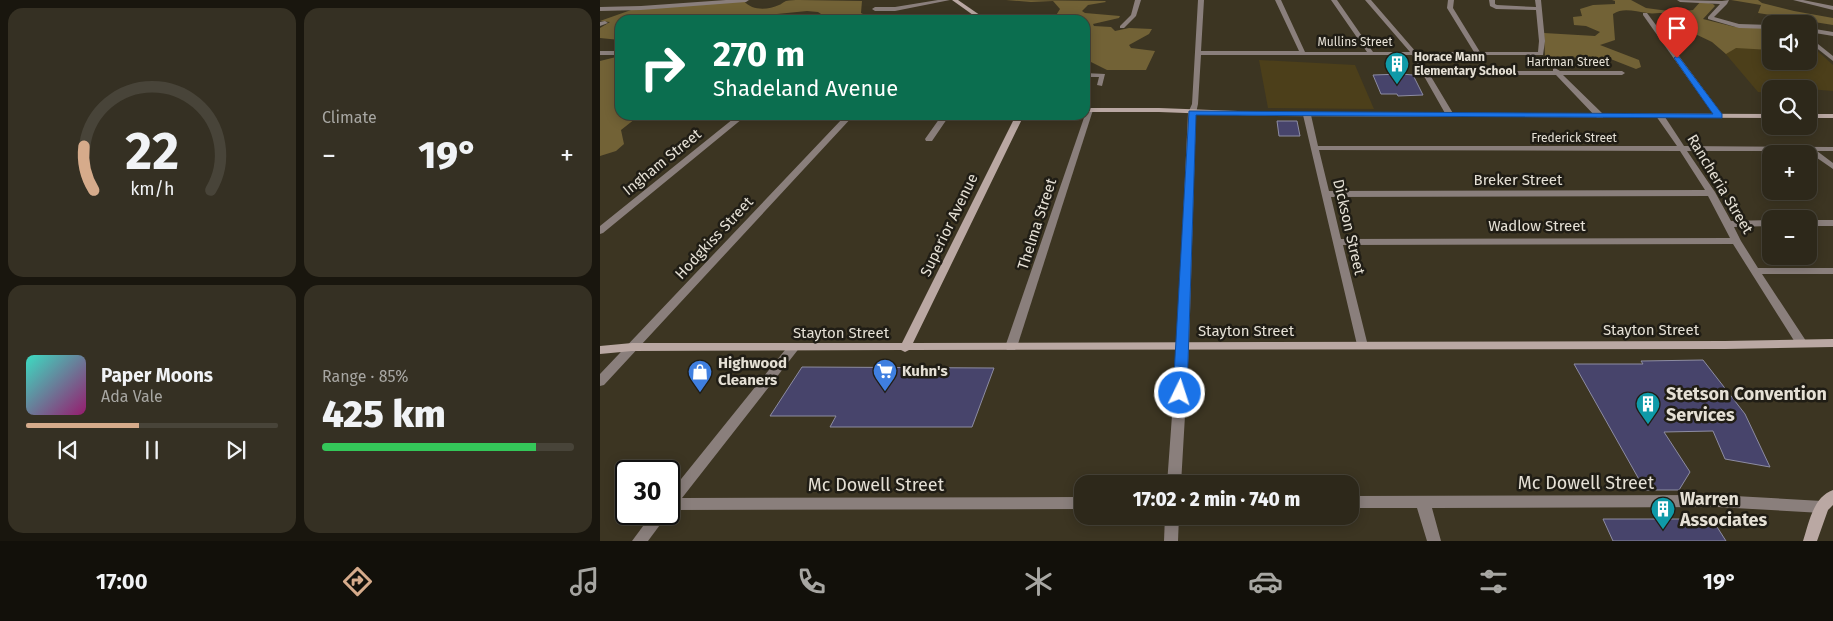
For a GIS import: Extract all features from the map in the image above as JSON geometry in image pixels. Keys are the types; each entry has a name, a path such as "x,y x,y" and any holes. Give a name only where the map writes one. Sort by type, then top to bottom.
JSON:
{"street":[{"path":"658,7 665,0"},
{"path":"600,9 658,7 746,0"},
{"path":"875,9 895,9 946,0"},
{"path":"955,0 977,15"},
{"path":"1122,27 1133,16 1138,0"},
{"path":"1175,475 1183,347 1192,113 1195,104 1201,0"},
{"path":"1278,0 1303,53"},
{"path":"1334,0 1371,53"},
{"path":"1368,0 1414,53 1450,115"},
{"path":"1451,0 1450,8 1478,54"},
{"path":"1492,0 1494,6 1538,10 1538,0"},
{"path":"1680,0 1726,1"},
{"path":"1796,0 1833,8"},
{"path":"1726,1 1710,18 1739,26 1762,27"},
{"name":"Mullins Street","path":"1198,53 1541,54 1538,10"},
{"path":"1645,14 1719,116"},
{"path":"1817,31 1833,34"},
{"path":"1817,45 1833,59"},
{"path":"600,53 615,53"},
{"path":"1556,71 1600,116"},
{"name":"Hartman Street","path":"1425,73 1556,71 1622,73"},
{"path":"1090,75 1103,74 1100,84"},
{"path":"1090,110 1159,110 1192,113 1307,115 1762,116"},
{"name":"Dickson Street","path":"1307,115 1362,346"},
{"name":"Rancheria Street","path":"1660,116 1710,193 1729,224 1736,241 1802,344"},
{"path":"1817,116 1833,116"},
{"name":"Ingham Street","path":"600,231 735,120"},
{"name":"Hodgkiss Street","path":"600,382 846,120"},
{"path":"929,139 942,120"},
{"name":"Superior Avenue","path":"905,348 1018,120"},
{"name":"Thelma Street","path":"1011,347 1084,120"},
{"name":"Frederick Street","path":"1315,148 1762,149"},
{"name":"Frederick Street","path":"1817,149 1833,150"},
{"path":"1817,155 1833,167"},
{"name":"Breker Street","path":"1326,194 1710,193"},
{"path":"1729,224 1762,223"},
{"path":"1817,223 1833,223"},
{"name":"Wadlow Street","path":"1337,242 1736,241"},
{"path":"1756,271 1833,271"},
{"name":"Stayton Street","path":"600,350 632,347 905,348 1833,343"},
{"path":"680,490 793,348"},
{"path":"1810,541 1822,507 1833,496"},
{"name":"Mc Dowell Street","path":"1359,502 1717,502 1822,507"},
{"path":"1423,502 1434,541"},
{"name":"Mc Dowell Street","path":"680,504 1074,503"},
{"path":"639,541 652,525"},
{"path":"1171,541 1172,525"}],"shaded area":[{"path":"791,0 862,1 861,13 865,15 822,15 818,12 807,11 766,15 617,15 631,10 744,1 751,7 765,9"},
{"path":"1006,0 1105,1 1088,5 1082,11 1085,13 1120,16 1119,18 1093,24 1094,26 1111,27 1115,31 1129,28 1152,29 1149,34 1129,45 1131,48 1155,51 1146,70 1107,70 1090,62 1090,15 1056,15 1060,9 1053,1"},
{"path":"1612,0 1631,0 1646,8 1676,12 1693,10 1701,1 1713,4 1715,6 1703,19 1735,27 1762,28 1762,49 1736,48 1726,54 1712,42 1689,31 1681,21 1672,16 1664,13 1625,10 1613,14 1615,40 1600,45 1639,60 1641,67 1636,69 1608,58 1599,60 1598,63 1588,63 1573,56 1545,57 1544,33 1595,36 1600,32 1586,26 1574,25 1573,17 1582,16 1580,9 1593,5 1615,4 1615,1"},
{"path":"1731,0 1758,0 1762,3 1816,15 1770,15 1758,13 1761,5"},
{"path":"1817,15 1833,18 1833,25 1817,22"},
{"path":"615,16 615,40 600,38 600,28 610,22 600,21"},
{"path":"1713,39 1762,42 1762,70 1817,70 1817,51 1833,65 1833,91 1817,90 1817,80 1762,80 1762,92 1758,92"},
{"path":"615,57 615,120 634,120 621,130 624,144 616,151 600,156 600,61"},
{"path":"1259,60 1355,65 1374,109 1268,108"}],"building":[{"name":"Horace Mann Elementary School","path":"1373,75 1413,75 1423,95 1398,96 1397,94 1381,94"},
{"path":"1277,121 1297,121 1300,136 1279,136"},
{"name":"Stetson Convention Services","path":"1703,360 1745,414 1770,467 1725,459 1713,431 1664,432 1690,472 1679,490 1645,490 1574,364 1643,364 1641,361"},
{"name":"Kuhn's","path":"802,367 994,368 972,427 830,427 836,416 770,416"},
{"name":"Warren Associates","path":"1603,519 1712,519 1726,541 1613,541"}],"place":[{"name":"Horace Mann Elementary School","path":"1397,85"},
{"name":"Kuhn's","path":"885,392"},
{"name":"Highwood Cleaners","path":"700,393"},
{"name":"Stetson Convention Services","path":"1648,425"},
{"name":"Warren Associates","path":"1663,530"}],"route":[{"path":"1180,393 1192,113 1719,116 1677,58"}]}
